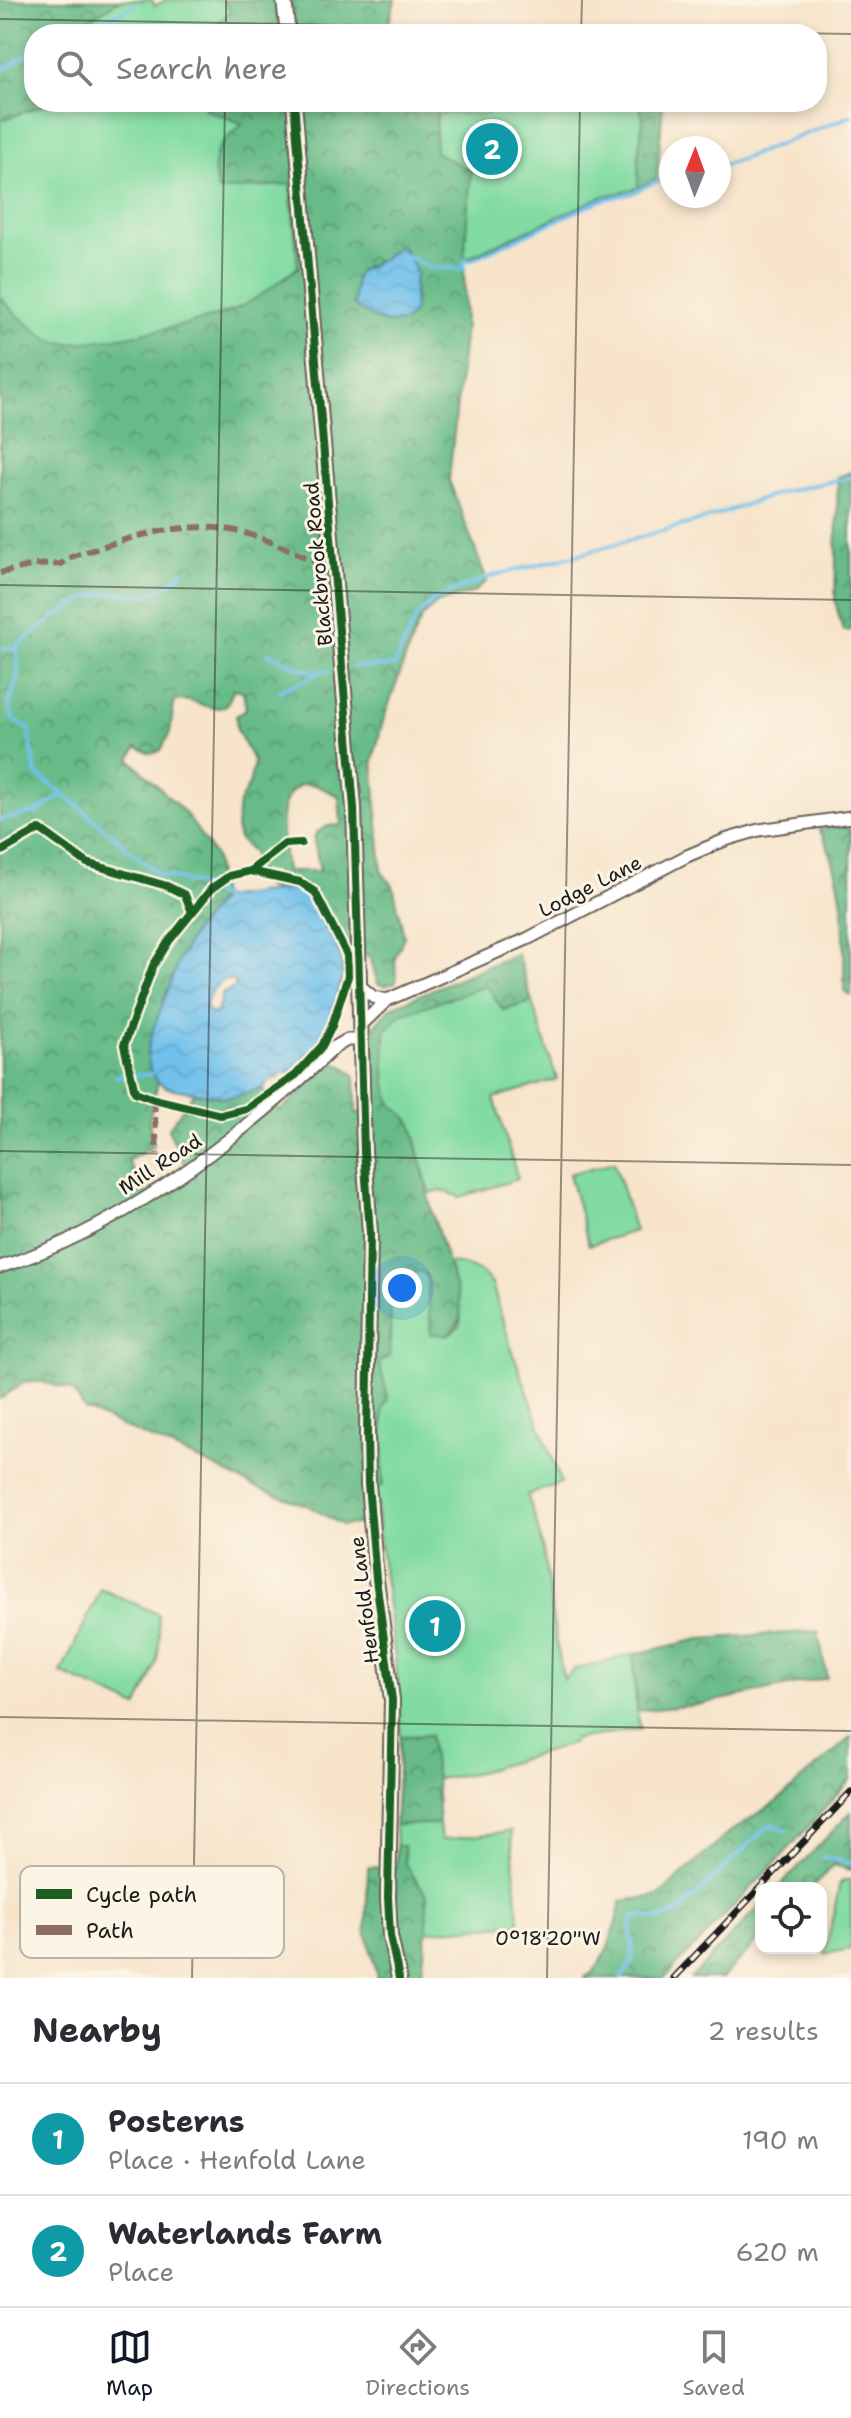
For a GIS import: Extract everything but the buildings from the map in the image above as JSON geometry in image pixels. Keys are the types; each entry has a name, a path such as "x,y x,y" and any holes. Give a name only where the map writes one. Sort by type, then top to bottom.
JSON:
{"street":[{"path":"284,0 287,24"},
{"name":"Blackbrook Road","path":"295,112 354,808 362,1032"},
{"name":"Lodge Lane","path":"362,1032 387,1000 527,939 687,856 759,830 851,817"},
{"path":"360,986 373,997 387,1000"},
{"name":"Mill Road","path":"0,1267 28,1258 148,1195 229,1140 269,1109 335,1047 362,1032"},
{"name":"Henfold Lane","path":"362,1032 364,1152 370,1233 367,1460 376,1579 392,1700 388,1897 390,1936 399,1978"}],"green space":[{"path":"0,0 120,0 82,24 24,24 24,112 0,121"},
{"path":"120,0 152,0 155,6 165,0 224,0 230,12 216,24 82,24"},
{"path":"224,0 276,0 279,24 216,24 229,12"},
{"path":"291,0 395,0 389,24 293,24"},
{"path":"24,112 213,112 243,124 217,152 214,168 218,191 290,184 298,267 264,293 226,313 140,334 57,342 43,335 0,297 0,121"},
{"path":"209,112 437,113 435,152 471,170 551,222 464,259 465,327 449,480 487,581 474,592 438,603 422,617 383,721 373,760 382,873 393,885 404,937 395,957 396,982 385,986 378,984 370,957 335,941 316,908 300,891 266,887 255,869 253,853 239,839 236,828 239,803 249,785 254,762 237,730 236,716 246,709 243,691 233,689 224,706 217,708 183,700 174,701 170,733 160,751 149,753 137,747 130,759 186,814 215,856 221,898 216,901 150,1069 158,1082 149,1120 153,1146 128,1161 145,1194 186,1167 168,1129 194,1093 228,1098 262,1089 280,1111 333,1062 355,1076 356,1113 370,1112 369,1041 374,1028 394,1006 517,953 532,1002 502,1010 405,1115 412,1124 432,1212 460,1303 460,1319 448,1335 431,1334 427,1279 389,1334 390,1356 380,1362 388,1399 383,1409 383,1486 362,1489 362,1519 357,1524 342,1525 308,1506 253,1486 85,1410 72,1390 26,1381 0,1399 0,297 43,334 57,341 70,342 144,332 218,315 257,297 298,268 218,191 212,164 223,141","holes":["402,246 417,273 414,281 415,300 378,320 353,304 368,266","303,784 315,785 339,796 341,825 328,826 316,833 314,840 320,871 286,871 283,810 293,790"]},
{"path":"641,112 662,112 657,179 638,188"},
{"path":"641,112 638,188 601,197 464,259 471,171 435,152 437,113"},
{"path":"851,472 851,630 843,631 835,601 838,477"},
{"path":"848,825 851,835 851,996 844,991 844,928 839,887 835,868 819,829"},
{"path":"487,986 503,1010 532,1002 557,1079 494,1098 518,1179 460,1197 441,1190 429,1193 412,1124 388,1096 385,1031 401,1014"},
{"path":"614,1162 635,1231 589,1245 569,1174"},
{"path":"448,1263 473,1268 492,1284 511,1347 561,1483 527,1495 541,1540 564,1679 575,1669 634,1654 640,1729 575,1739 572,1744 479,1772 436,1779 430,1735 400,1736 397,1674 376,1489 383,1485 383,1409 388,1398 379,1362 390,1356 391,1282 403,1272 424,1272 431,1334 448,1335 458,1327 461,1314"},
{"path":"101,1589 158,1614 156,1663 137,1707 61,1673"},
{"path":"818,1631 827,1678 696,1705 637,1711 634,1654 700,1639"},
{"path":"430,1735 439,1824 395,1825 400,1736"},
{"path":"851,1737 851,1779 783,1855 664,1978 584,1978 605,1955 621,1901 658,1896 731,1831 776,1802"},
{"path":"851,1812 851,1870 834,1865 817,1882 784,1882"},
{"path":"439,1824 441,1840 511,1831 519,1924 427,1931 427,1895 405,1864 404,1846 396,1846 395,1825"},
{"path":"396,1846 404,1846 405,1864 427,1895 427,1931 422,1969 427,1978 377,1978 366,1930 368,1867 396,1868"},
{"path":"851,1880 851,1949 827,1954 827,1945 840,1883"},
{"path":"755,1911 755,1944 722,1978 691,1978"}],"water":[{"path":"402,246 417,273 414,312 404,322 387,323 354,306 355,281 359,271 383,259"},
{"path":"300,890 308,897 340,951 343,975 328,1024 313,1048 290,1072 270,1080 262,1089 228,1098 168,1088 158,1082 150,1069 147,1053 179,960 194,931 221,898","holes":["224,980 232,980 236,985 223,993 217,1012 212,1014 206,1009 211,992"]}],"waterway":[{"path":"95,24 134,6"},
{"path":"0,72 24,56"},
{"path":"731,162 851,116"},
{"path":"407,256 428,267 464,269 464,259 470,260 601,200 632,193 659,181"},
{"path":"354,667 394,666 416,618 434,600 492,576 705,519 782,492 851,477"},
{"path":"183,571 159,591 100,594 85,599 17,645 18,677 9,704 13,720 29,729 36,774 158,874 207,887 221,898"},
{"path":"0,648 16,649"},
{"path":"268,653 306,670 329,671"},
{"path":"280,691 316,675"},
{"path":"0,820 36,812 64,794"},
{"path":"116,1076 152,1074"},
{"path":"621,1978 631,1962 632,1919 638,1916 659,1919 679,1912 766,1828 773,1824 786,1831"},
{"path":"823,1857 851,1863"}],"railway":[{"path":"674,1978 851,1792"}],"marked path":[{"path":"0,573 34,565 61,564 71,557 137,536 205,527 251,535 336,571"},
{"path":"154,1099 157,1154"}],"cycle path":[{"path":"295,112 354,808 364,1152 370,1233 368,1484 376,1579 392,1700 388,1897 390,1936 399,1978"},
{"path":"0,852 40,829 87,863 167,886 185,895 192,912"},
{"path":"250,871 300,882 315,892 347,955 348,976 332,1026 322,1046 296,1075 246,1109 221,1115 135,1092 124,1045 153,966 169,941 212,888 229,876 250,871 285,844 301,843"}],"place":[{"name":"Waterlands Farm","path":"492,149"},
{"name":"Posterns","path":"435,1626"}]}
